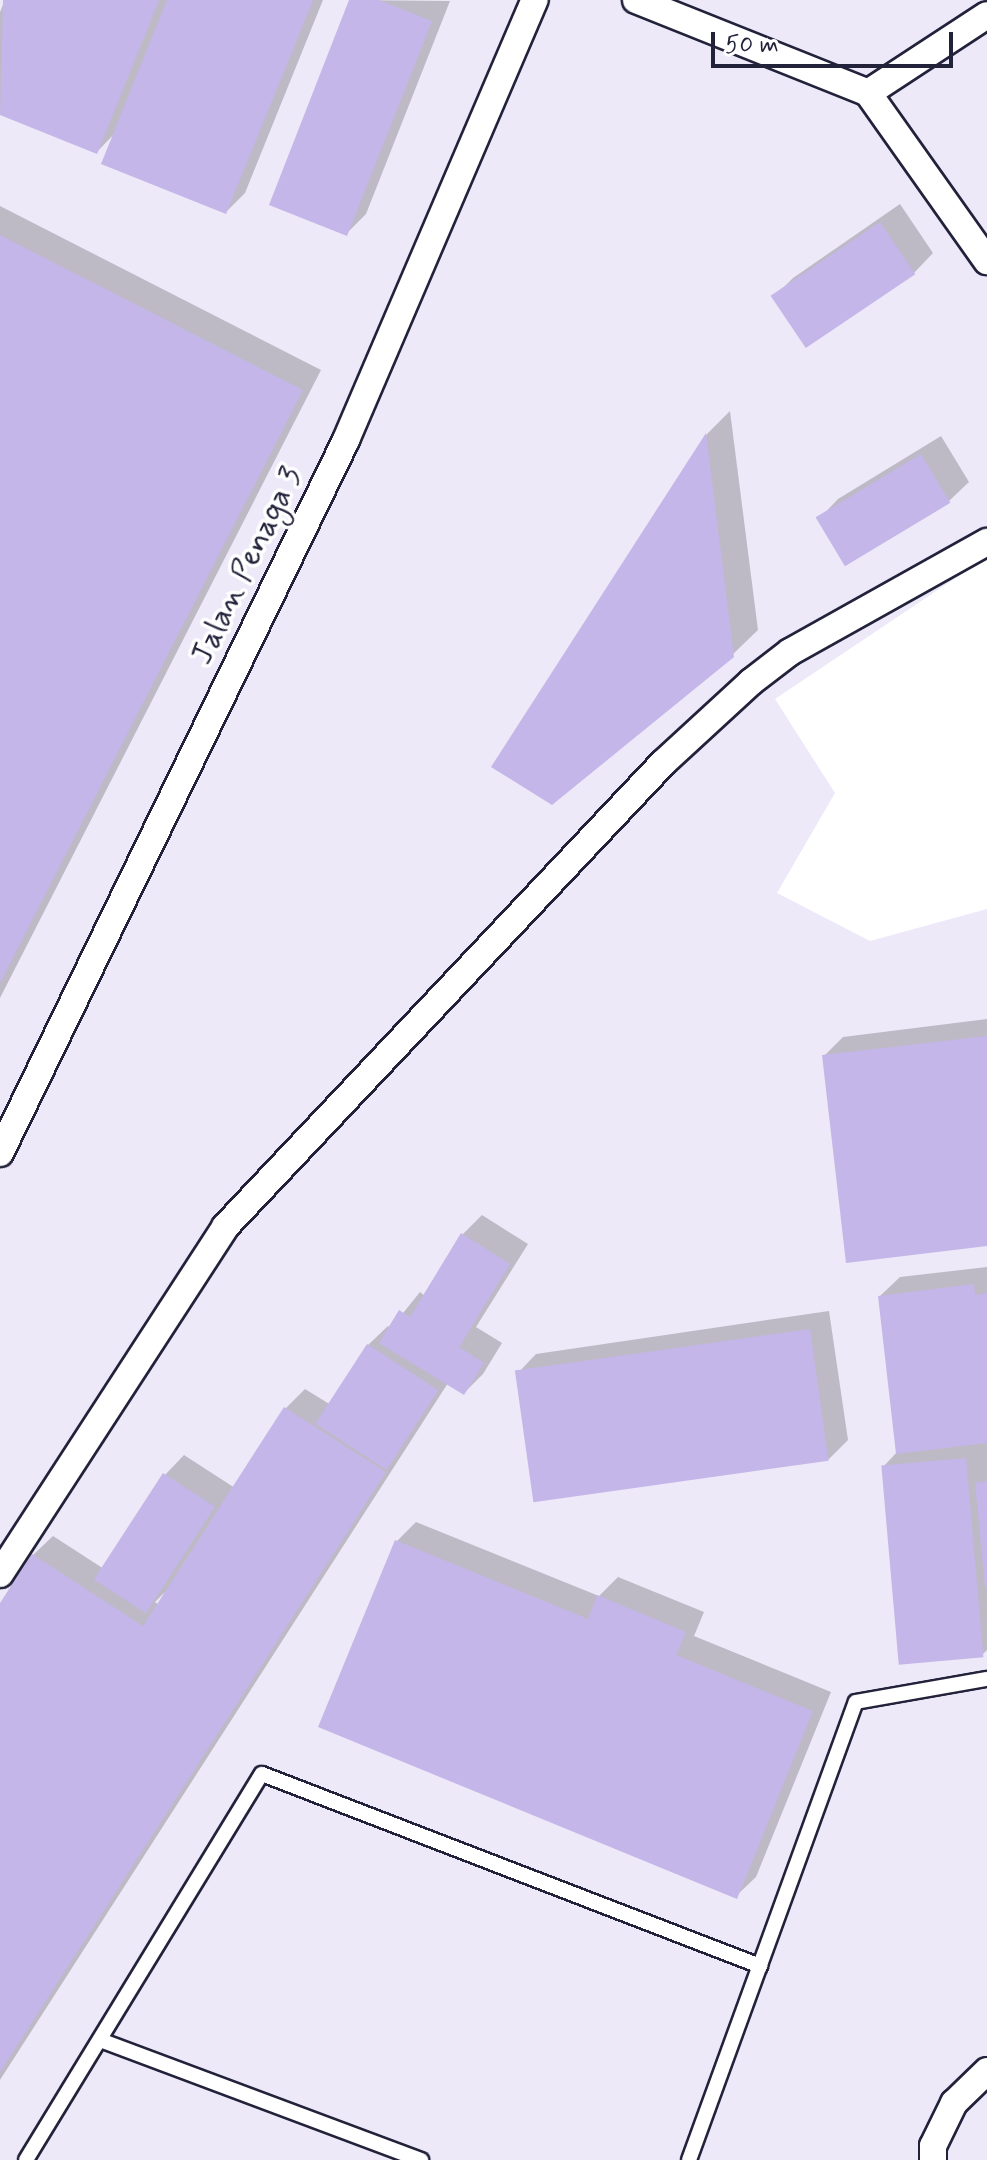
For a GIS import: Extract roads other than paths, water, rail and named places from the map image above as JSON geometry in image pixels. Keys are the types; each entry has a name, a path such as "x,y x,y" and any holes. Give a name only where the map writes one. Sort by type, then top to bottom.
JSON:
{"street":[{"name":"Jalan Penaga 3","path":"0,1153 346,440 535,0"},
{"path":"636,0 868,93 987,261"},
{"path":"868,93 987,15"},
{"path":"0,1574 225,1227 663,763 751,682 790,652 987,542"},
{"path":"933,2160 933,2146 954,2103 987,2071"}],"lane":[{"path":"689,2160 856,1702 987,1679"},
{"path":"26,2160 262,1774 760,1966"},
{"path":"100,2040 421,2160"}]}
